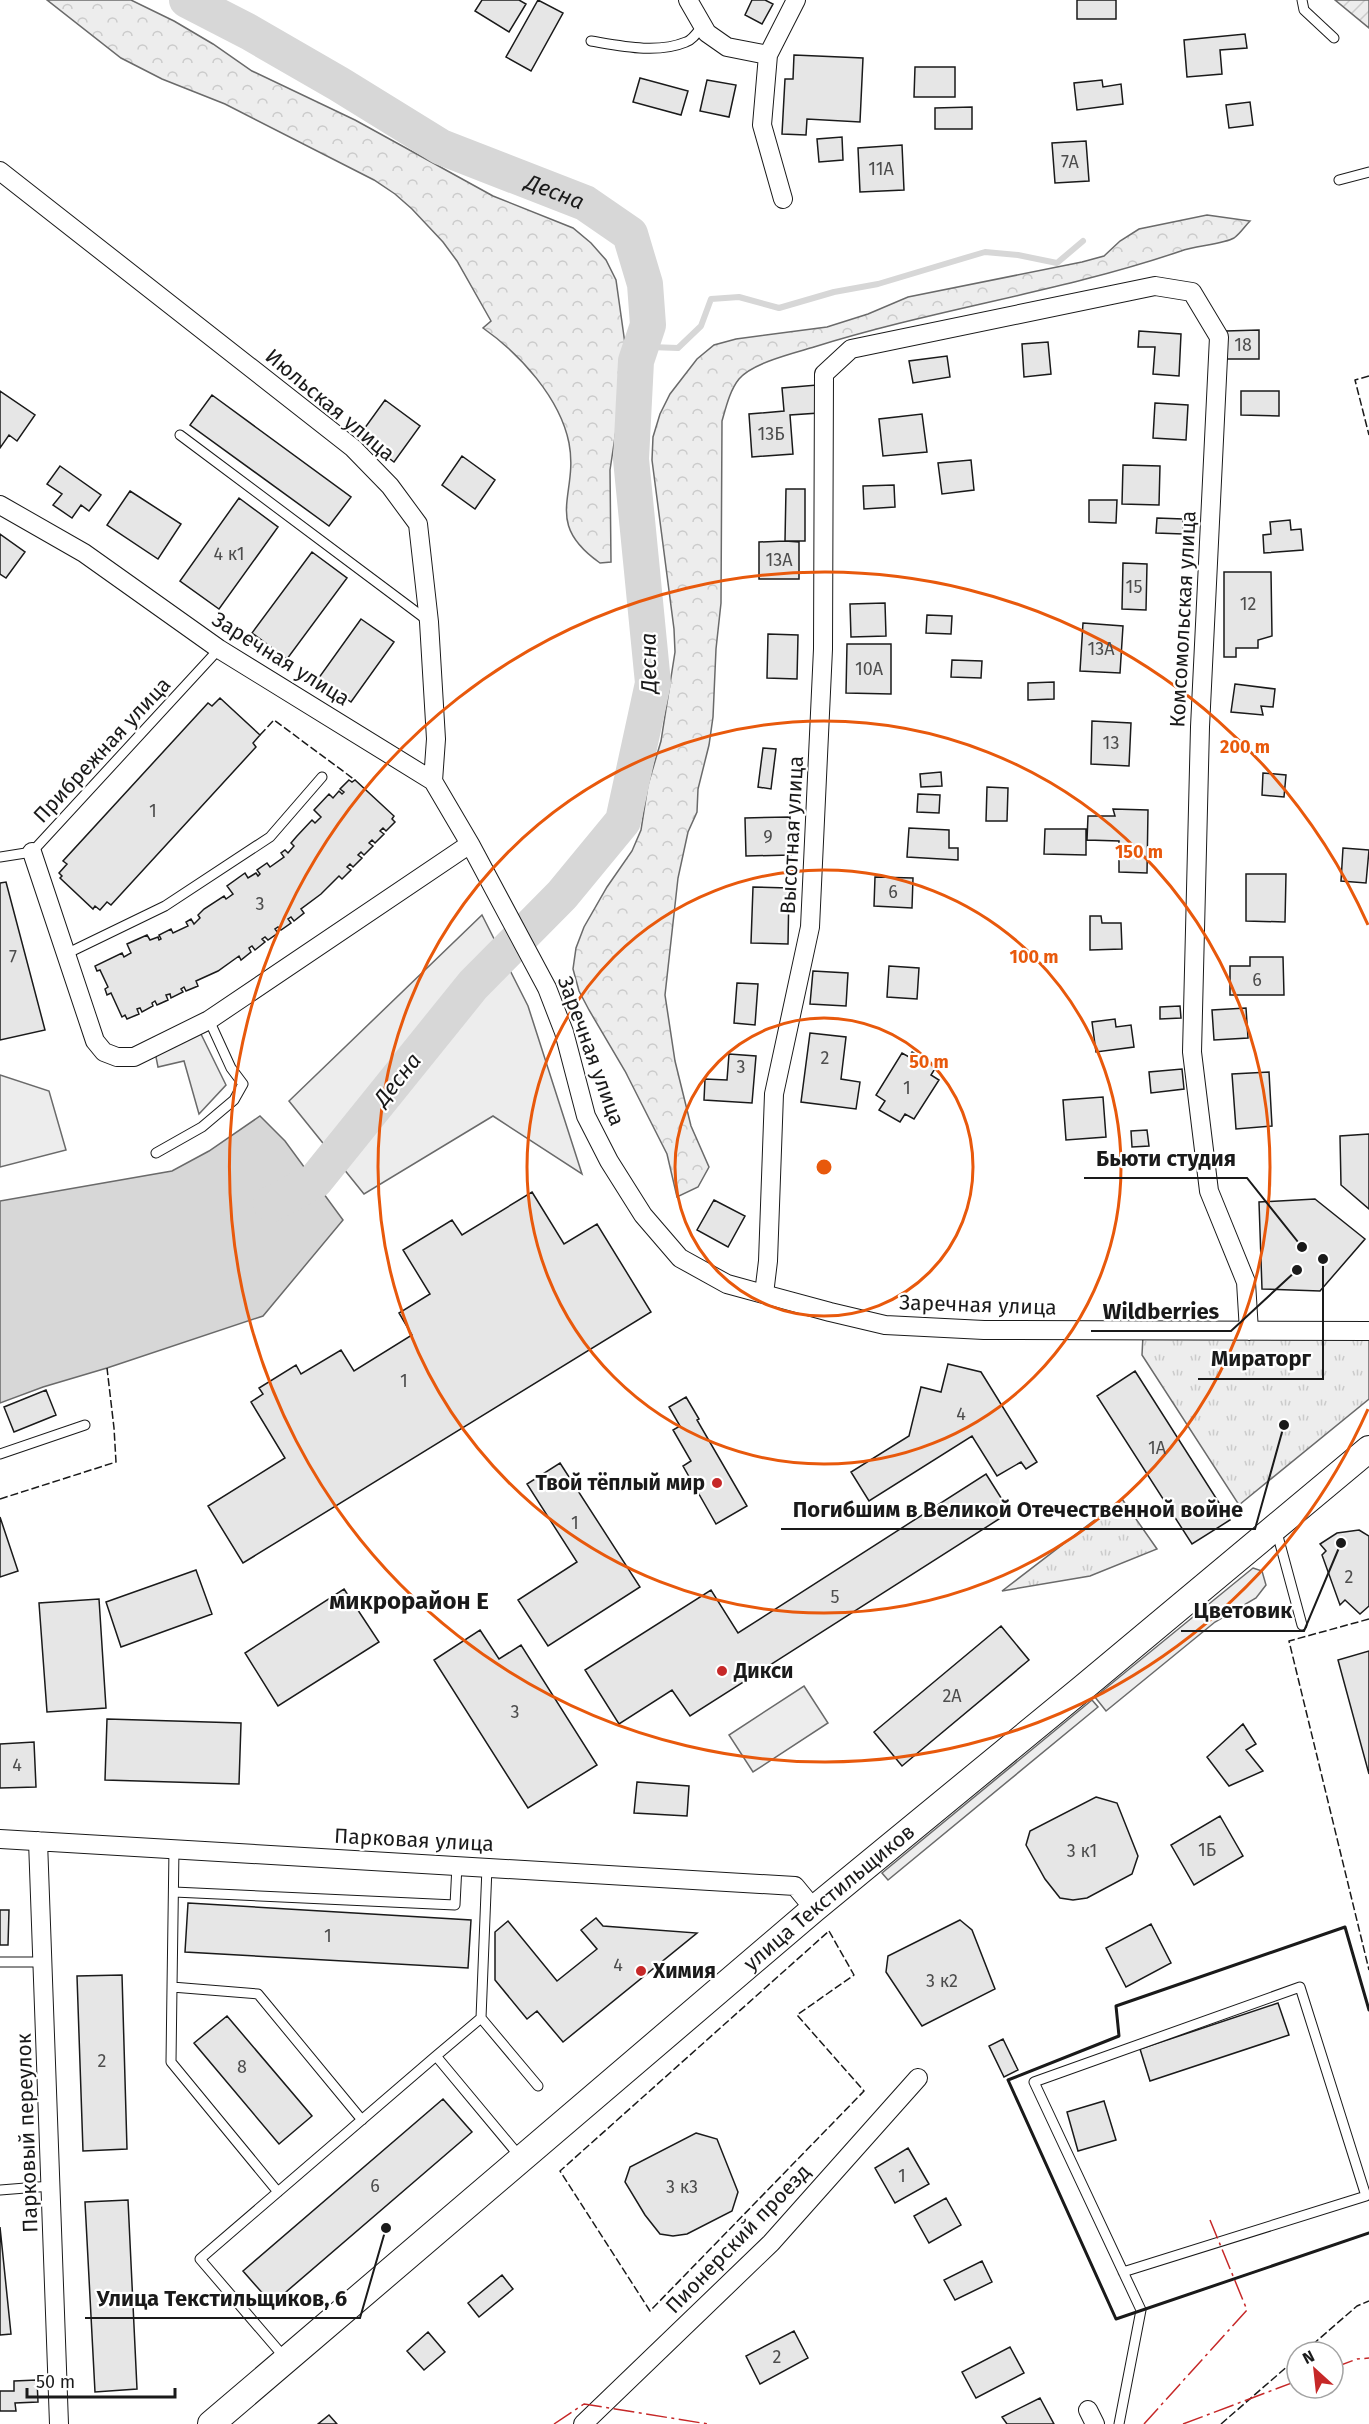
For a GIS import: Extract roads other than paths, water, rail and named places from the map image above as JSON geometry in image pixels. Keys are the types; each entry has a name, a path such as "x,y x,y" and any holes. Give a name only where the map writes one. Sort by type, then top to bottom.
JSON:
{"main road":[{"name":"улица Текстильщиков","path":"211,2424 814,1909 1275,1527 1367,1454"},
{"path":"233,2424 252,2405 261,2382"}],"street":[{"path":"688,0 707,33 727,47 768,56"},
{"path":"783,199 762,125 768,56 796,0"},
{"name":"Июльская улица","path":"0,171 353,448 390,486 418,524 429,622 436,739 433,781"},
{"name":"Комсомольская улица","path":"824,374 851,349 1155,286 1192,292 1219,337 1200,727 1192,1052 1209,1191 1246,1282 1249,1331"},
{"name":"Высотная улица","path":"764,1294 768,1261 774,1094 810,927 823,649 824,374"},
{"name":"Заречная улица","path":"0,505 84,552 219,649 433,781 470,844 547,988 564,1032 586,1116 609,1161 644,1215 680,1258 727,1284 885,1325 984,1330 1369,1330"},
{"path":"32,852 95,1041 104,1052 117,1057 134,1057 209,1020 470,844"},
{"name":"Парковая улица","path":"0,1839 795,1886 814,1909"},
{"name":"Парковый переулок","path":"38,1841 59,2424"},
{"name":"Пионерский проезд","path":"583,2424 771,2244 918,2078"}],"lane":[{"path":"1302,0 1304,10 1334,38"},
{"path":"591,41 630,48 669,46 689,42 703,25"},
{"path":"1339,180 1369,172"},
{"path":"180,435 429,622"},
{"name":"Прибрежная улица","path":"0,856 32,852 219,649"},
{"path":"66,954 165,906 270,837 322,777"},
{"path":"156,1153 202,1127 234,1100 243,1084 231,1068 209,1020"},
{"path":"0,1454 85,1425"},
{"path":"1275,1527 1302,1626"},
{"path":"174,1849 171,2062 278,2192"},
{"path":"174,1892 455,1905 457,1865"},
{"path":"487,1867 481,2018 538,2086"},
{"path":"0,1962 44,1962"},
{"path":"1119,2424 1141,2310 1123,2272 1034,2082 1300,1987 1366,2196 1123,2272"},
{"path":"171,1988 258,1994 362,2120"},
{"path":"287,2360 200,2259 481,2018"},
{"path":"436,2056 521,2158"},
{"path":"0,2190 51,2186"}],"waterway":[{"name":"Десна","path":"187,0 249,32 339,84 441,147 585,203 630,234 645,284 648,325 636,361 631,459 653,683 623,821 562,895 473,985 315,1181 271,1204"},
{"path":"641,344 650,347 678,348 701,326 711,299 739,297 779,308 834,292 878,284 985,252 1018,255 1057,263 1083,241"}],"place":[{"name":"Бьюти студия","path":"1302,1247"},
{"name":"Мираторг","path":"1323,1259"},
{"name":"Wildberries","path":"1297,1270"},
{"name":"Погибшим в Великой Отечественной войне","path":"1284,1425"},
{"name":"Твой тёплый мир","path":"717,1483"},
{"name":"Цветовик","path":"1341,1543"},
{"name":"Дикси","path":"722,1671"},
{"name":"Химия","path":"641,1971"},
{"name":"Улица Текстильщиков, 6","path":"386,2228"}],"district":[{"name":"микрорайон Е","path":"409,1601"}]}
